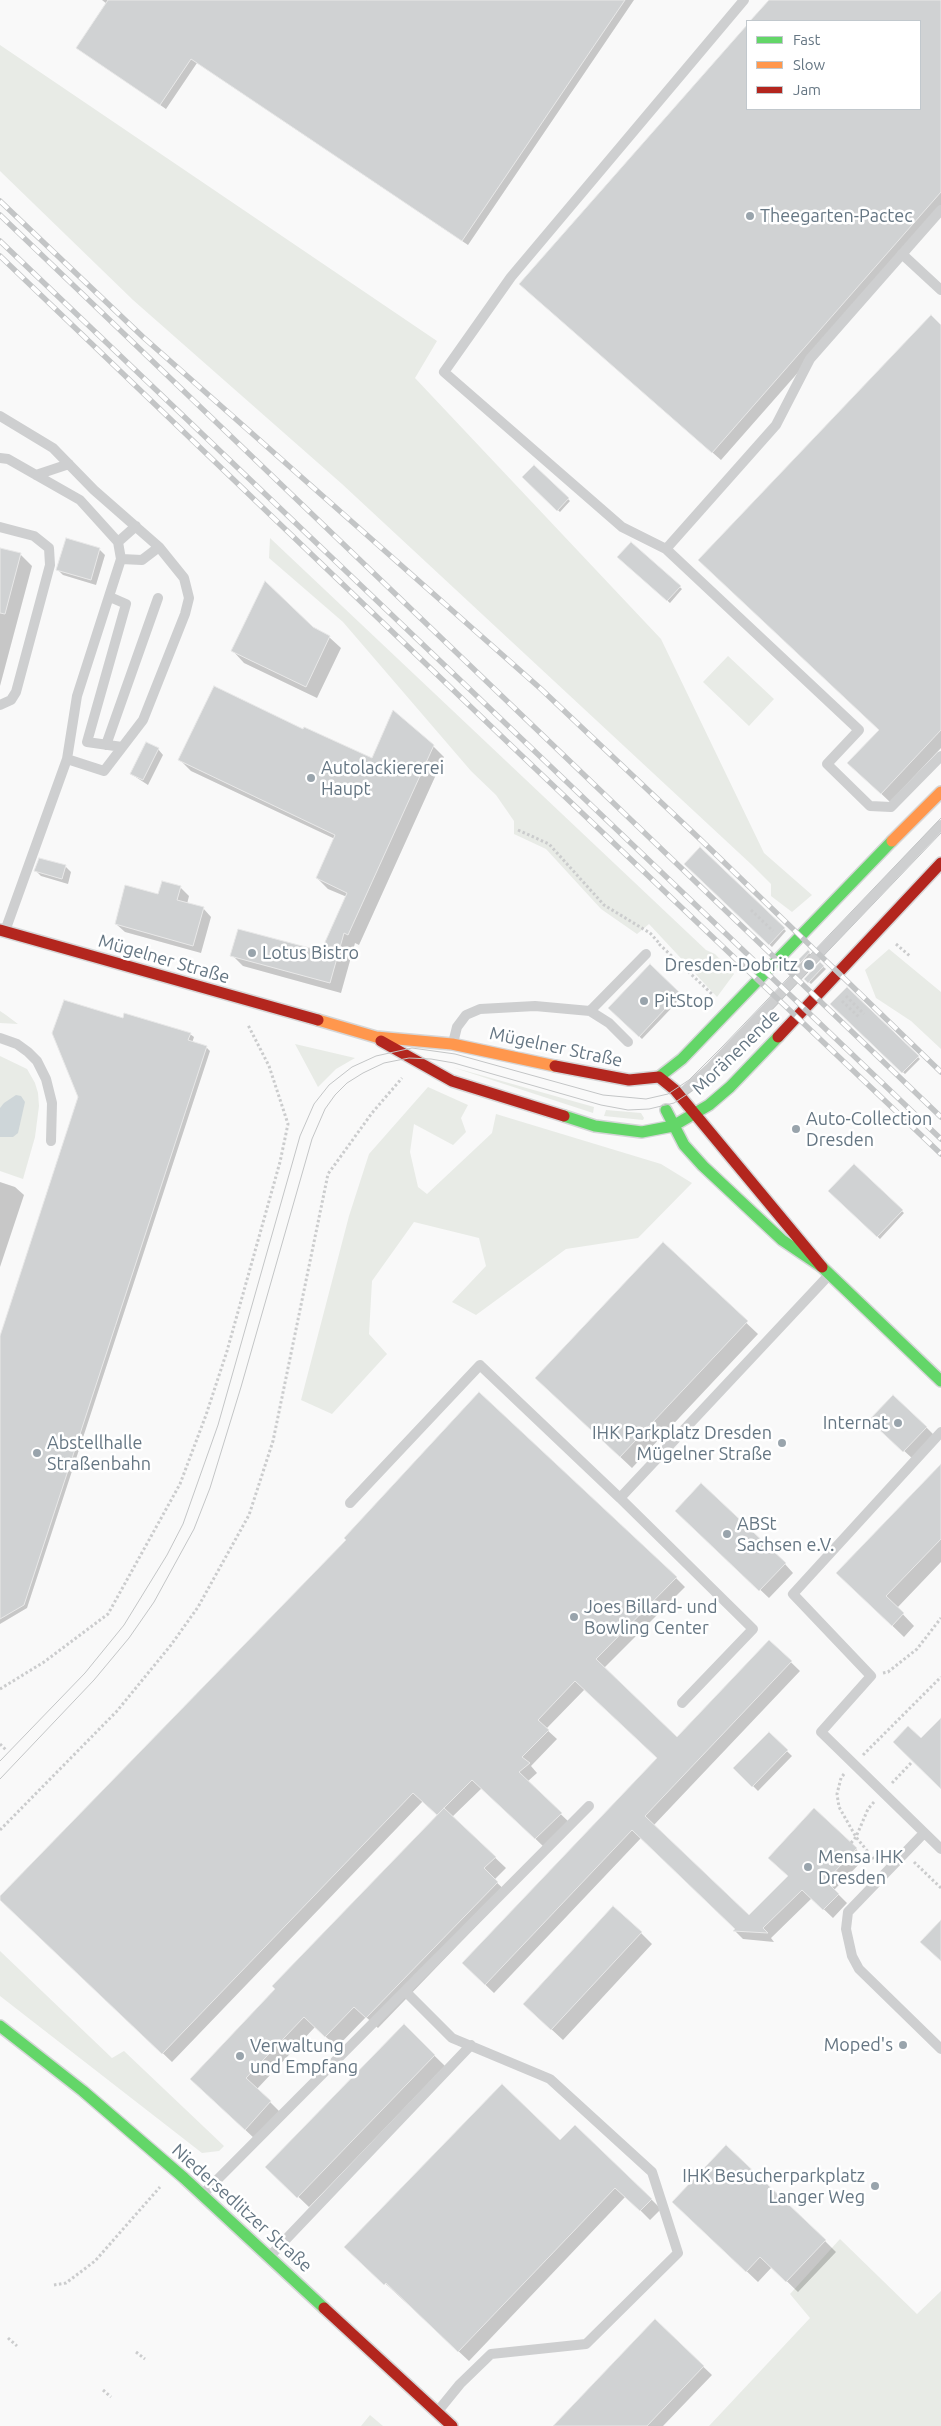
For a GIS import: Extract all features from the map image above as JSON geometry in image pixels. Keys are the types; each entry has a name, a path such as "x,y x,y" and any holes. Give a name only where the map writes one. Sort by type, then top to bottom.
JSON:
{"street":[{"name":"Moränenende","path":"660,1077 682,1059 841,892 941,792"},
{"name":"Moränenende","path":"673,1126 694,1114 730,1087 941,863"},
{"name":"Mügelner Straße","path":"3,931 376,1037 452,1044 607,1077 629,1080 660,1077"},
{"name":"Mügelner Straße","path":"376,1037 452,1082 595,1126 642,1132 673,1126"},
{"path":"660,1077 679,1095 826,1271 941,1381"},
{"path":"660,1077 662,1098 673,1126 684,1145 703,1166 782,1240 826,1271"},
{"name":"Niedersedlitzer Straße","path":"0,2026 83,2090 203,2195 452,2426"}],"lane":[{"path":"744,0 511,277 444,372 622,527 666,548 859,730 827,764 870,806 891,807 941,756"},
{"path":"666,548 776,425 810,359 941,210"},
{"path":"902,254 941,290"},
{"path":"0,416 53,448 159,547 184,578 189,598 185,614 143,720 104,771 66,759"},
{"path":"3,458 80,500 118,542 121,559 77,696 66,759 3,931"},
{"path":"36,475 68,464"},
{"path":"118,542 136,526"},
{"path":"0,527 34,536 49,548 50,565 16,692 10,700 0,705"},
{"path":"121,559 142,560 159,547"},
{"path":"110,597 126,604 87,742 122,747"},
{"path":"106,745 158,598"},
{"path":"662,1098 679,1095 710,1068 941,825"},
{"path":"590,1011 646,954"},
{"path":"452,1044 457,1028 466,1015 480,1009 535,1006 590,1011 609,1023 628,1042"},
{"path":"0,1038 10,1041 28,1052 37,1061 46,1079 52,1103 51,1141"},
{"path":"620,1498 826,1271"},
{"path":"350,1503 480,1365 620,1498 753,1629 682,1703"},
{"path":"941,1432 793,1594 871,1676 821,1732 941,1849"},
{"path":"203,2195 589,1806"},
{"path":"924,1833 848,1912 846,1929 848,1943 859,1969 941,2050"},
{"path":"405,1991 452,2038 550,2078 652,2172 678,2253 586,2344 491,2354 460,2384 437,2412"},
{"path":"269,2256 471,2045"}],"path":[{"path":"518,830 549,844 604,905 650,933 718,1000"},
{"path":"752,910 773,930"},
{"path":"892,940 911,957"},
{"path":"646,954 660,944"},
{"path":"844,994 864,1014"},
{"path":"840,999 860,1018"},
{"path":"0,1689 44,1662 108,1614 180,1484 206,1415 227,1351 280,1162 288,1124 269,1066 245,1018 245,1000"},
{"path":"0,1830 117,1711 171,1645 198,1606 249,1515 273,1441 328,1174 372,1113 416,1062"},
{"path":"871,1676 888,1672 917,1648 941,1618"},
{"path":"0,1744 6,1750"},
{"path":"851,1843 856,1837 868,1809 912,1762"},
{"path":"905,1853 941,1888"},
{"path":"54,2285 66,2283 95,2261 166,2182"},
{"path":"8,2338 17,2346"},
{"path":"136,2352 145,2359"},
{"path":"103,2390 111,2397"}],"shaded area":[{"path":"0,45 437,341 415,378 661,639 764,853 812,895 792,912 771,896 771,884 752,865 342,484 133,300 0,171"},
{"path":"270,538 706,950 715,954 734,974 717,997 649,924 637,934 601,909 546,849 514,834 514,821 496,795 471,771 343,622 269,558"},
{"path":"728,656 774,699 749,726 703,682"},
{"path":"889,949 941,992 941,1049 911,1021 876,998 865,970"},
{"path":"0,1011 6,1015 18,1024 0,1023"},
{"path":"295,1044 355,1058 336,1069 318,1087"},
{"path":"0,1056 27,1069 38,1093 39,1106 35,1137 23,1179 0,1171"},
{"path":"452,1067 594,1107 593,1113"},
{"path":"428,1087 468,1105 461,1118 466,1132 453,1145 414,1124 410,1152 418,1187 427,1194 492,1133 496,1114 661,1164 692,1183 638,1238 566,1249 476,1315 452,1302 486,1266 479,1238 414,1222 372,1281 369,1334 387,1354 332,1414 301,1400 349,1216 369,1154"},
{"path":"16,1095 21,1096 25,1102 18,1133 13,1137 0,1137 0,1108"},
{"path":"606,1110 641,1113 644,1118 643,1120 604,1116"},
{"path":"0,1951 112,2058 124,2051 224,2146 219,2151 202,2153 0,1996"},
{"path":"840,2239 917,2314 941,2291 941,2426 709,2426 810,2318 790,2294"},
{"path":"370,2415 383,2426 361,2426"}],"building":[{"path":"108,0 625,0 462,241 191,59 160,105 76,48"},
{"name":"Theegarten-Pactec","path":"769,0 941,0 941,192 712,453 519,284 746,26 746,110 921,110 921,20 751,20"},
{"path":"931,315 941,325 941,730 881,794 847,763 879,730 698,560"},
{"path":"534,465 569,498 557,511 522,477"},
{"path":"66,538 100,548 91,580 56,570"},
{"path":"631,542 681,586 667,601 617,557"},
{"path":"0,548 21,553 5,614 0,613"},
{"path":"265,581 313,627 330,636 306,687 231,651"},
{"path":"214,686 303,729 304,727 372,758 393,710 434,745 348,935 344,933 330,983 230,956 238,929 321,951 347,893 316,878 335,835 178,760"},
{"path":"146,742 159,748 143,780 130,774"},
{"path":"700,847 785,928 769,945 684,864"},
{"path":"39,858 66,865 62,879 34,871"},
{"path":"162,881 181,886 177,900 204,907 193,946 115,924 125,885 158,894"},
{"path":"808,950 810,952 794,970 791,967"},
{"path":"820,962 824,966 808,983 804,979"},
{"name":"PitStop","path":"650,964 680,993 639,1037 608,1008"},
{"path":"847,987 919,1056 902,1073 830,1004"},
{"name":"Abstellhalle Straßenbahn","path":"64,1000 123,1018 124,1013 191,1033 188,1040 207,1046 24,1605 0,1619 0,1336 78,1097 52,1033"},
{"path":"854,1164 903,1210 877,1237 828,1191"},
{"path":"663,1242 748,1321 620,1457 535,1378"},
{"path":"479,1392 677,1577 596,1659 677,1737 769,1640 792,1661 645,1816 749,1915 788,1876 768,1858 814,1808 857,1848 826,1881 839,1894 823,1910 802,1890 763,1928 768,1933 733,1931 735,1929 632,1830 485,1985 462,1963 657,1758 575,1681 538,1720 549,1730 522,1757 530,1763 519,1772 562,1813 535,1839 472,1780 437,1815 413,1793 162,2054 0,1900 0,1896 346,1540 344,1538"},
{"name":"Internat","path":"893,1395 927,1427 903,1452 869,1420"},
{"path":"941,1464 941,1539 886,1596 904,1613 892,1626 836,1573"},
{"path":"701,1483 786,1563 759,1591 675,1511"},
{"path":"941,1718 941,1789 893,1742 908,1726 921,1738"},
{"path":"769,1732 788,1750 752,1787 733,1768"},
{"path":"444,1808 496,1857 484,1868 498,1882 366,2018 354,2007 325,2037 304,2017 246,2078 271,2101 245,2130 190,2079 275,1989 272,1986"},
{"path":"613,1906 642,1932 551,2030 523,2004"},
{"path":"941,1920 941,1961 920,1942"},
{"path":"404,2024 435,2055 297,2198 265,2167"},
{"path":"502,2084 560,2140 575,2125 652,2199 640,2211 615,2188 458,2352 386,2283 384,2285 344,2247"},
{"path":"726,2145 826,2240 786,2282 760,2257 746,2272 672,2202"},
{"path":"655,2319 704,2366 647,2426 553,2426"}],"tram line":[{"path":"0,1761 85,1673 124,1625 167,1555 183,1524 218,1425 300,1136 314,1104 329,1085 352,1067 376,1056 412,1048 455,1054 603,1095 646,1099 668,1094 689,1080 723,1046 941,818"},
{"path":"0,1779 94,1680 129,1638 154,1602 194,1529 210,1488 241,1387 312,1139 325,1109 335,1095 347,1083 363,1073 384,1063 409,1058 454,1063 601,1105 628,1110 649,1109 674,1103 698,1087 941,833"}],"railway":[{"path":"0,201 143,337 541,689 702,841 941,1072"},
{"path":"0,215 941,1117"},
{"path":"0,241 941,1139"},
{"path":"0,256 941,1154"}],"traffic: fast":[{"path":"659,1077 682,1059 892,841"},
{"path":"564,1116 595,1126 642,1132 673,1126 709,1105 730,1087 778,1037"},
{"path":"666,1110 684,1145 703,1166 782,1240 822,1267 941,1381"},
{"path":"0,2026 83,2091 184,2178 324,2308"}],"traffic: slow":[{"path":"892,841 941,792"},
{"path":"318,1020 376,1037 452,1044 555,1066"}],"traffic: jam":[{"path":"778,1037 941,863"},
{"path":"0,930 318,1020"},
{"path":"381,1041 452,1081 564,1116"},
{"path":"555,1066 629,1080 659,1077 675,1090 822,1267"},
{"path":"324,2308 452,2426"}],"place":[{"name":"Theegarten-Pactec","path":"750,216"},
{"name":"Autolackiererei Haupt","path":"311,778"},
{"name":"Lotus Bistro","path":"252,953"},
{"name":"Dresden-Dobritz","path":"809,965"},
{"name":"PitStop","path":"644,1001"},
{"name":"Auto-Collection Dresden","path":"796,1129"},
{"name":"Internat","path":"898,1423"},
{"name":"IHK Parkplatz Dresden Mügelner Straße","path":"782,1443"},
{"name":"Abstellhalle Straßenbahn","path":"37,1453"},
{"name":"ABSt Sachsen e.V.","path":"727,1534"},
{"name":"Joes Billard- und Bowling Center","path":"574,1617"},
{"name":"Mensa IHK Dresden","path":"808,1867"},
{"name":"Moped's","path":"903,2045"},
{"name":"Verwaltung und Empfang","path":"240,2056"},
{"name":"IHK Besucherparkplatz Langer Weg","path":"875,2186"}]}
